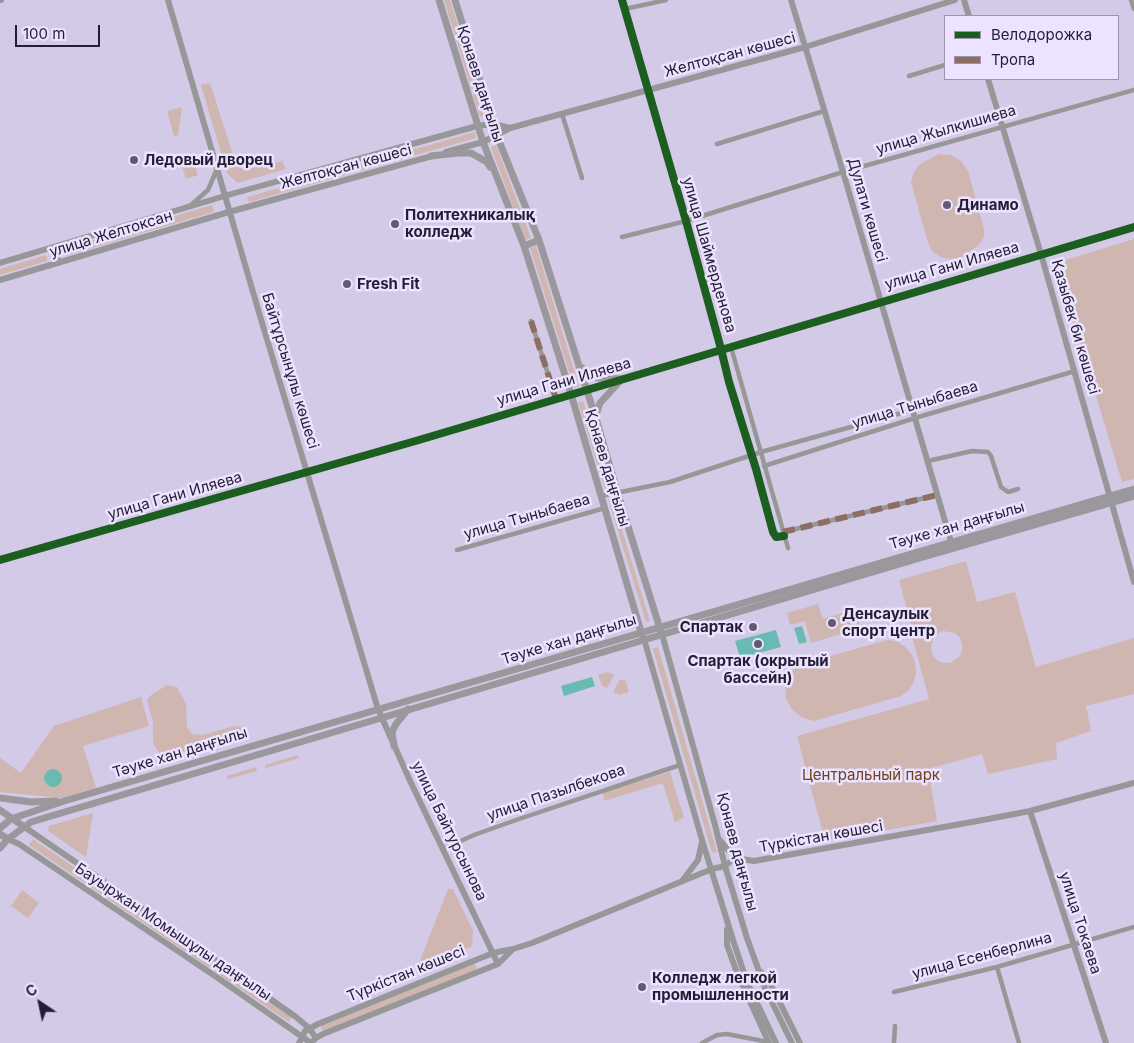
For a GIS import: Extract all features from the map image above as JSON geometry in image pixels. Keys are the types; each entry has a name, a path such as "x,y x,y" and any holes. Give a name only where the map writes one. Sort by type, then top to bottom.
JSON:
{"main road":[{"path":"168,0 229,212"},
{"name":"Қонаев даңғылы","path":"439,0 477,126 524,246 571,394 702,840 747,982 776,1043"},
{"name":"Қонаев даңғылы","path":"455,0 496,136 539,240 596,418 655,609 725,866 757,968 774,1009 792,1043"},
{"name":"Дулати көшесі","path":"791,0 952,545"},
{"name":"Желтоқсан көшесі","path":"510,128 805,47 955,0"},
{"path":"964,0 969,15"},
{"name":"Қазыбек би көшесі","path":"988,80 1075,370 1134,582"},
{"path":"493,124 510,128"},
{"name":"Желтоқсан көшесі","path":"225,196 477,126 493,124"},
{"path":"496,136 510,128"},
{"name":"Желтоқсан көшесі","path":"229,212 483,142 496,136"},
{"path":"431,156 458,152 471,153 487,162 495,173"},
{"name":"улица Желтоксан","path":"0,263 225,196"},
{"name":"улица Желтоксан","path":"0,280 229,212"},
{"name":"Байтұрсынұлы көшесі","path":"229,212 378,709"},
{"name":"улица Гани Иляева","path":"0,560 307,473 1134,227"},
{"path":"524,246 539,240"},
{"path":"54,247 59,263"},
{"path":"579,366 598,378 622,379"},
{"path":"596,418 600,403 622,379"},
{"name":"Тәуке хан даңғылы","path":"1112,499 1134,489"},
{"name":"Тәуке хан даңғылы","path":"0,828 12,819 64,801 378,709 661,631 1112,499 1134,496"},
{"name":"Тәуке хан даңғылы","path":"661,631 676,621 952,545"},
{"path":"655,609 664,620 669,622 676,621"},
{"name":"Тәуке хан даңғылы","path":"0,848 23,826 31,822 409,709 643,636"},
{"name":"улица Байтурсынова","path":"378,709 498,964"},
{"path":"394,746 392,732 396,724 409,709"},
{"name":"Түркістан көшесі","path":"309,1028 493,953 513,949 712,869 725,866 735,858 754,861 1030,811 1134,783"},
{"path":"0,798 31,802 64,801"},
{"path":"0,810 23,826"},
{"name":"улица Токаева","path":"1030,811 1106,1043"},
{"name":"Бауыржан Момышұлы даңғылы","path":"23,826 309,1028 314,1040"},
{"path":"0,834 8,839"},
{"path":"718,837 728,850 738,856 754,861"},
{"name":"Бауыржан Момышұлы даңғылы","path":"8,839 19,844 302,1036 314,1040"},
{"path":"682,881 698,860 702,840"},
{"path":"727,920 727,945 744,992 768,1042"},
{"name":"Түркістан көшесі","path":"314,1040 348,1024 498,964 513,949"},
{"path":"757,968 771,985 800,1043"},
{"path":"744,992 747,982"},
{"path":"299,1043 309,1028"}],"street":[{"name":"улица Шаймерденова","path":"622,0 773,532 776,537 783,534"},
{"path":"625,9 666,0"},
{"path":"1131,0 1134,9"},
{"path":"909,76 944,65"},
{"name":"улица Жылкишиева","path":"622,237 686,221 843,172 1134,90"},
{"path":"717,144 824,112"},
{"path":"562,114 582,178"},
{"path":"190,206 208,190 217,168"},
{"path":"531,321 556,399"},
{"name":"улица Шаймерденова","path":"731,347 788,548"},
{"name":"улица Тыныбаева","path":"764,466 1075,370"},
{"name":"улица Тыныбаева","path":"601,496 617,491 670,482 761,452 912,410"},
{"path":"928,461 972,451 988,452 1001,487 1008,492 1018,489"},
{"path":"783,534 937,495"},
{"name":"улица Тыныбаева","path":"457,550 605,508"},
{"name":"улица Пазылбекова","path":"443,849 474,835 519,819 680,765"},
{"name":"улица Есенберлина","path":"894,992 997,967 1134,927"},
{"path":"997,967 1019,1043"},
{"path":"894,1043 895,1026"},
{"path":"702,1043 717,1035 727,1034 768,1042"}],"green space":[{"path":"444,0 450,0 486,115 480,117"},
{"path":"210,83 236,164 244,170 282,161 286,169 238,183 227,173 201,85"},
{"path":"182,107 178,135 174,136 167,111"},
{"path":"475,132 476,138 249,202 247,197"},
{"path":"496,145 531,238 525,240 491,147"},
{"path":"184,154 196,169 198,175 186,179 179,156"},
{"name":"Динамо","path":"939,154 951,155 961,161 968,171 984,229 984,237 979,245 961,257 950,259 941,257 933,252 928,243 911,182 914,172 920,164"},
{"path":"212,205 214,212 65,256 63,249"},
{"path":"1134,239 1134,479 1122,482 1056,263"},
{"path":"536,246 579,386 574,388 530,248"},
{"path":"46,255 47,261 0,275 0,269"},
{"path":"583,401 610,489 605,490 578,402"},
{"path":"612,498 650,621 646,622 608,499"},
{"name":"Центральный парк","path":"966,561 977,602 1015,592 1036,667 1134,638 1134,694 1086,706 1091,731 1056,743 1057,759 988,774 982,754 928,769 937,821 825,841 797,736 929,699 899,580","holes":["943,631 955,633 960,638 962,644 960,656 950,663 938,661 933,656 931,650 933,639"]},
{"name":"Денсаулык спорт центр","path":"818,604 823,619 855,609 861,628 811,643 805,621 790,625 787,613"},
{"path":"887,640 896,641 904,646 911,653 915,662 916,673 914,681 909,690 901,696 814,721 803,718 792,710 786,698 785,684 790,673 799,665"},
{"path":"658,647 717,852 712,853 653,649"},
{"path":"608,672 614,675 607,688 602,686 598,675"},
{"path":"620,679 626,681 629,692 619,695 613,692"},
{"path":"167,685 177,687 186,704 187,727 192,734 202,735 235,726 241,727 244,730 199,744 176,756 167,757 161,755 153,742 153,722 147,701 151,695"},
{"path":"141,697 149,726 83,746 96,788 61,798 0,792 0,758 21,773 54,726"},
{"path":"298,755 299,758 266,768 265,765"},
{"path":"256,767 257,771 228,779 227,776"},
{"path":"670,772 684,818 675,822 663,783 604,801 603,792"},
{"path":"93,813 86,857 48,831 49,826"},
{"path":"33,839 292,1017 289,1022 29,845"},
{"path":"448,889 453,889 473,931 472,946 416,971"},
{"path":"22,890 39,903 28,918 11,906"},
{"path":"474,961 478,971 324,1033 320,1025"}],"shaded area":[{"path":"802,626 807,642 799,644 794,628"},
{"name":"Спартак (окрытый бассейн)","path":"776,630 781,647 740,658 735,641"},
{"path":"592,677 595,686 564,696 561,686"},
{"path":"53,769 59,772 62,778 59,784 53,787 47,784 44,778 47,772"}],"marked path":[{"path":"531,321 556,399"},
{"path":"783,532 937,495"}],"cycle path":[{"path":"622,0 773,532 776,537 784,536"},
{"path":"0,560 419,440 1134,227"}],"place":[{"name":"Ледовый дворец","path":"134,160"},
{"name":"Динамо","path":"947,205"},
{"name":"Политехникалық колледж","path":"395,224"},
{"name":"Fresh Fit","path":"347,284"},
{"name":"Денсаулык спорт центр","path":"832,623"},
{"name":"Спартак","path":"753,627"},
{"name":"Спартак (окрытый бассейн)","path":"758,644"},
{"name":"Колледж легкой промышленности","path":"642,987"}]}
